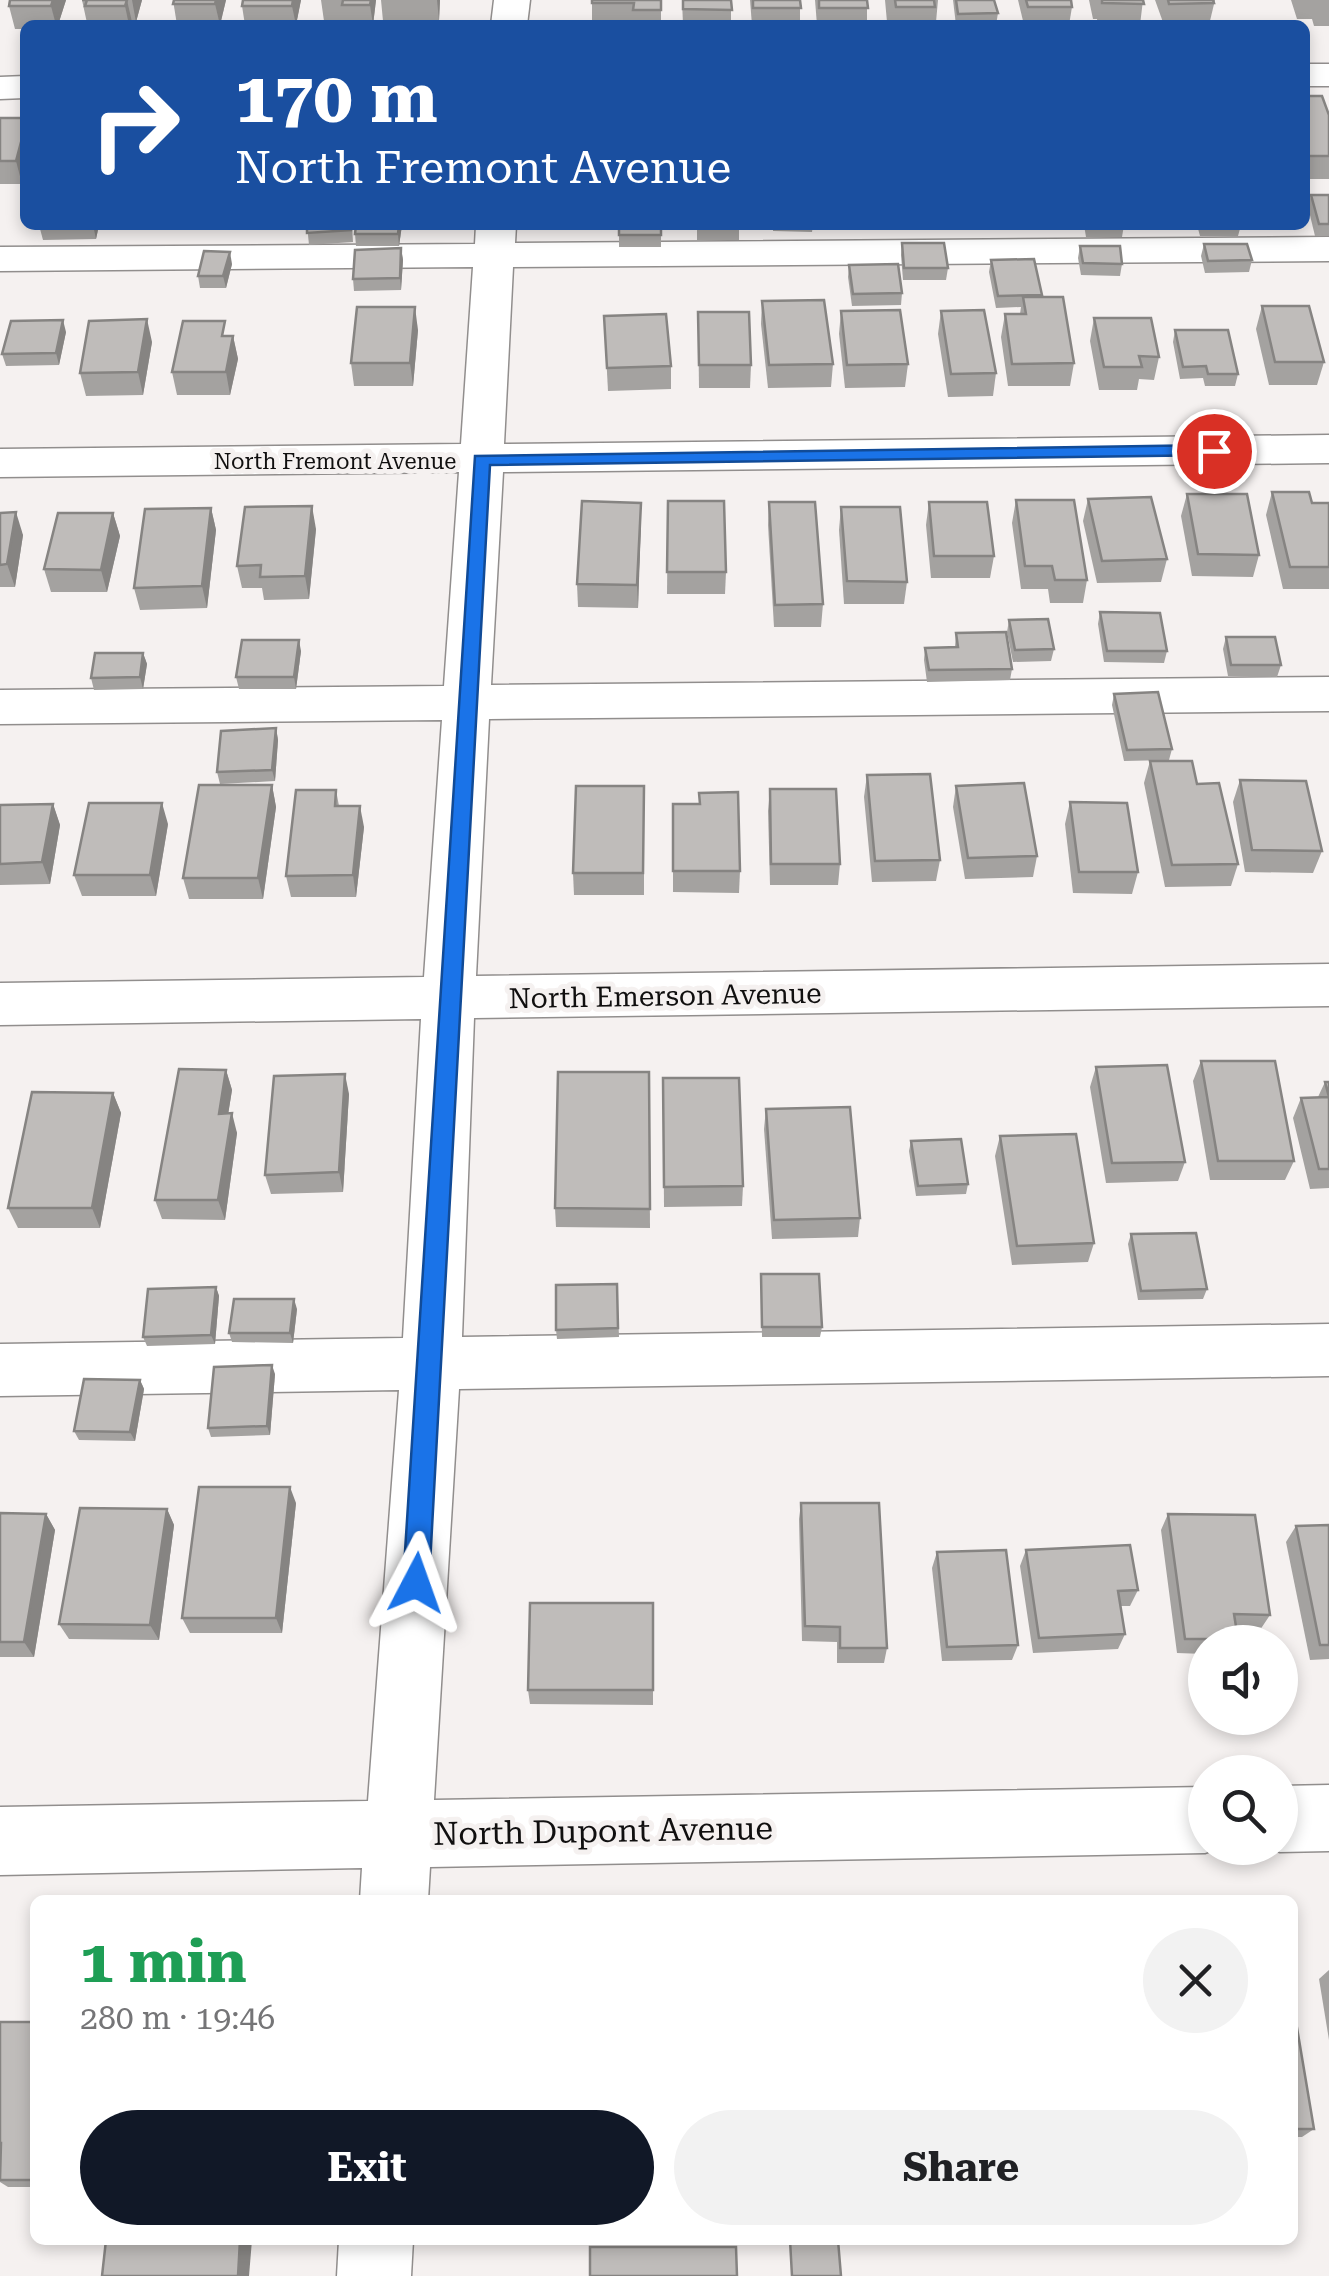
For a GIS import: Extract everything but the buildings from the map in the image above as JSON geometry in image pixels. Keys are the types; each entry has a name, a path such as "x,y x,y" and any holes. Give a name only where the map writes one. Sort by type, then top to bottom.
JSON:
{"street":[{"path":"0,259 495,240 1329,249"},
{"path":"394,1895 431,1363 495,240"},
{"name":"North Fremont Avenue","path":"0,463 1329,450"},
{"path":"0,707 1329,694"},
{"name":"North Emerson Avenue","path":"0,1004 1329,985"},
{"path":"0,1370 1329,1350"},
{"path":"1298,1819 1329,1818"},
{"name":"North Dupont Avenue","path":"0,1841 1188,1820"},
{"path":"374,2276 376,2245"}],"route":[{"path":"416,1583 482,460 1214,451"}]}
